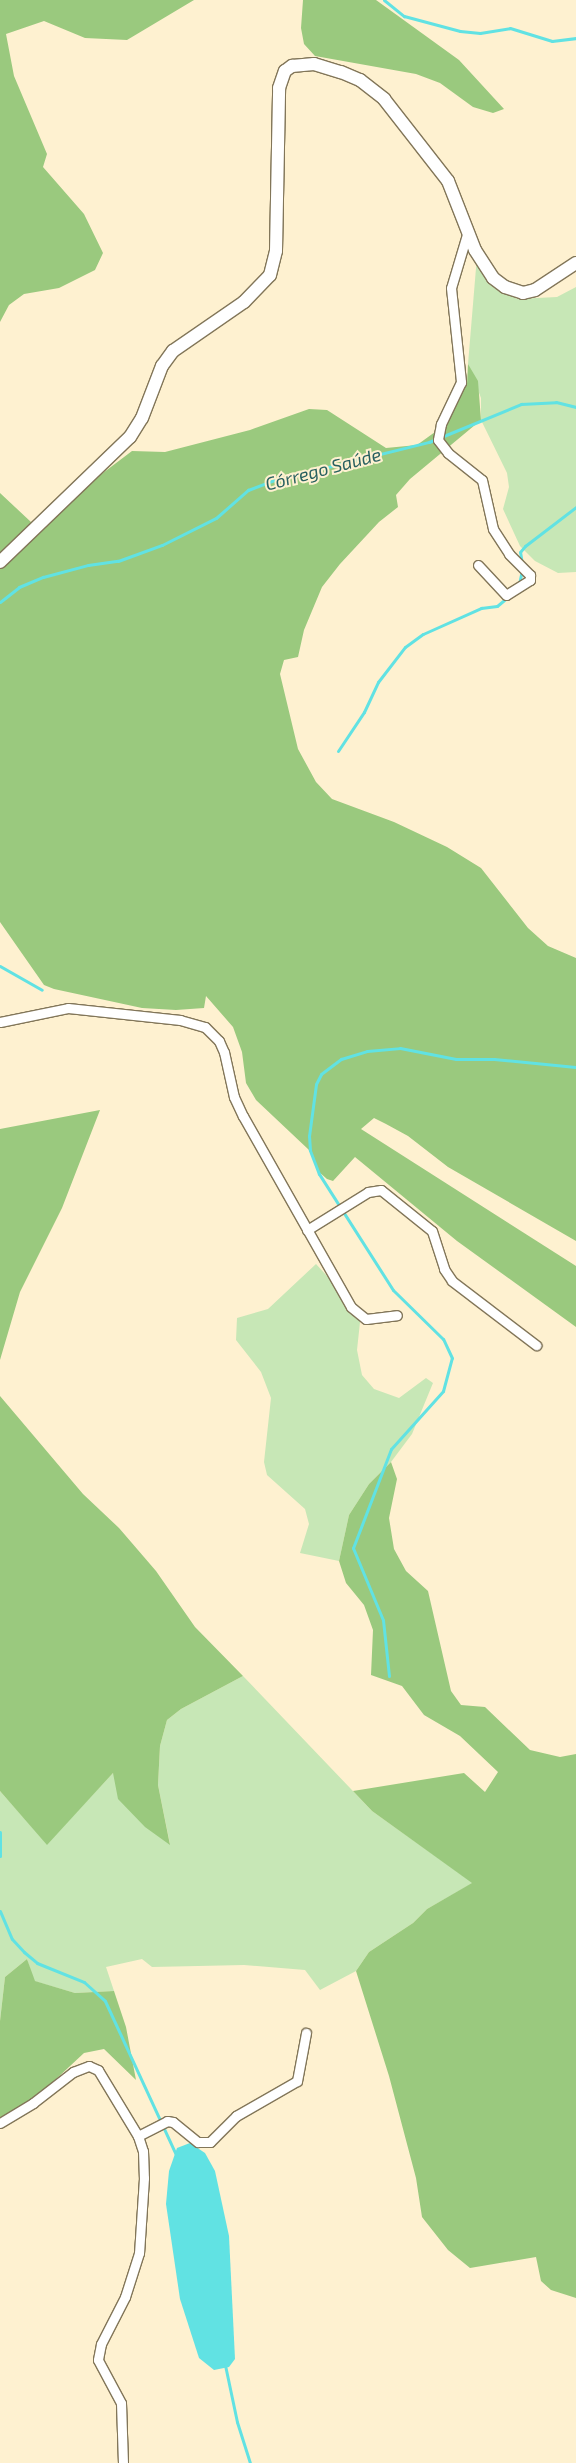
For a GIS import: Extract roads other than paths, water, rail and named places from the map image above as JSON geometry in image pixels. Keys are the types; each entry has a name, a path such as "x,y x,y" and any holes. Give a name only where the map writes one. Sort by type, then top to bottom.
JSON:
{"street":[{"path":"0,562 130,437 145,411 162,366 173,351 244,302 270,275 276,251 279,88 285,71 302,64 314,64 347,74 372,88 448,181 468,231 493,278 511,291 535,290 576,263"},
{"path":"468,231 452,288 461,382 441,424 438,440 448,453 482,480 493,529 509,554 530,575 530,580 506,595 478,565"},
{"path":"0,1022 68,1008 180,1020 205,1027 224,1052 234,1097 243,1116 357,1314 366,1319 397,1315"},
{"path":"307,1230 368,1192 380,1190 388,1194 432,1231 444,1269 452,1281 536,1345"},
{"path":"138,2136 161,2123 173,2122 198,2142 210,2142 236,2116 296,2081 306,2033"},
{"path":"0,2122 33,2103 73,2072 89,2066 98,2070 138,2136 143,2151 144,2178 139,2253 125,2298 101,2344 98,2360 121,2403 123,2463"}],"water":[{"path":"190,2143 205,2153 215,2171 229,2236 235,2359 229,2367 214,2370 199,2358 180,2299 166,2204 169,2171 177,2148"}],"waterway":[{"path":"384,0 404,16 460,31 480,33 510,28 552,41 576,38"},
{"name":"Córrego Saúde","path":"0,602 19,587 43,577 88,565 118,561 162,545 216,518 248,490 271,481 429,442 521,404 556,402 576,407"},
{"path":"522,564 520,552 525,546 576,507"},
{"path":"519,584 522,570"},
{"path":"338,751 364,712 378,682 405,647 423,634 481,608 497,606 509,596"},
{"path":"0,966 42,990"},
{"path":"389,1676 383,1620 353,1548 391,1449 443,1391 452,1358 443,1339 393,1290 319,1174 310,1150 309,1136 316,1084 321,1074 341,1059 367,1051 400,1048 456,1059 494,1059 576,1067"},
{"path":"0,1832 0,1856"},
{"path":"0,1911 12,1939 24,1952 37,1963 84,1982 105,2001 176,2155"},
{"path":"225,2365 237,2422 250,2463"}]}
